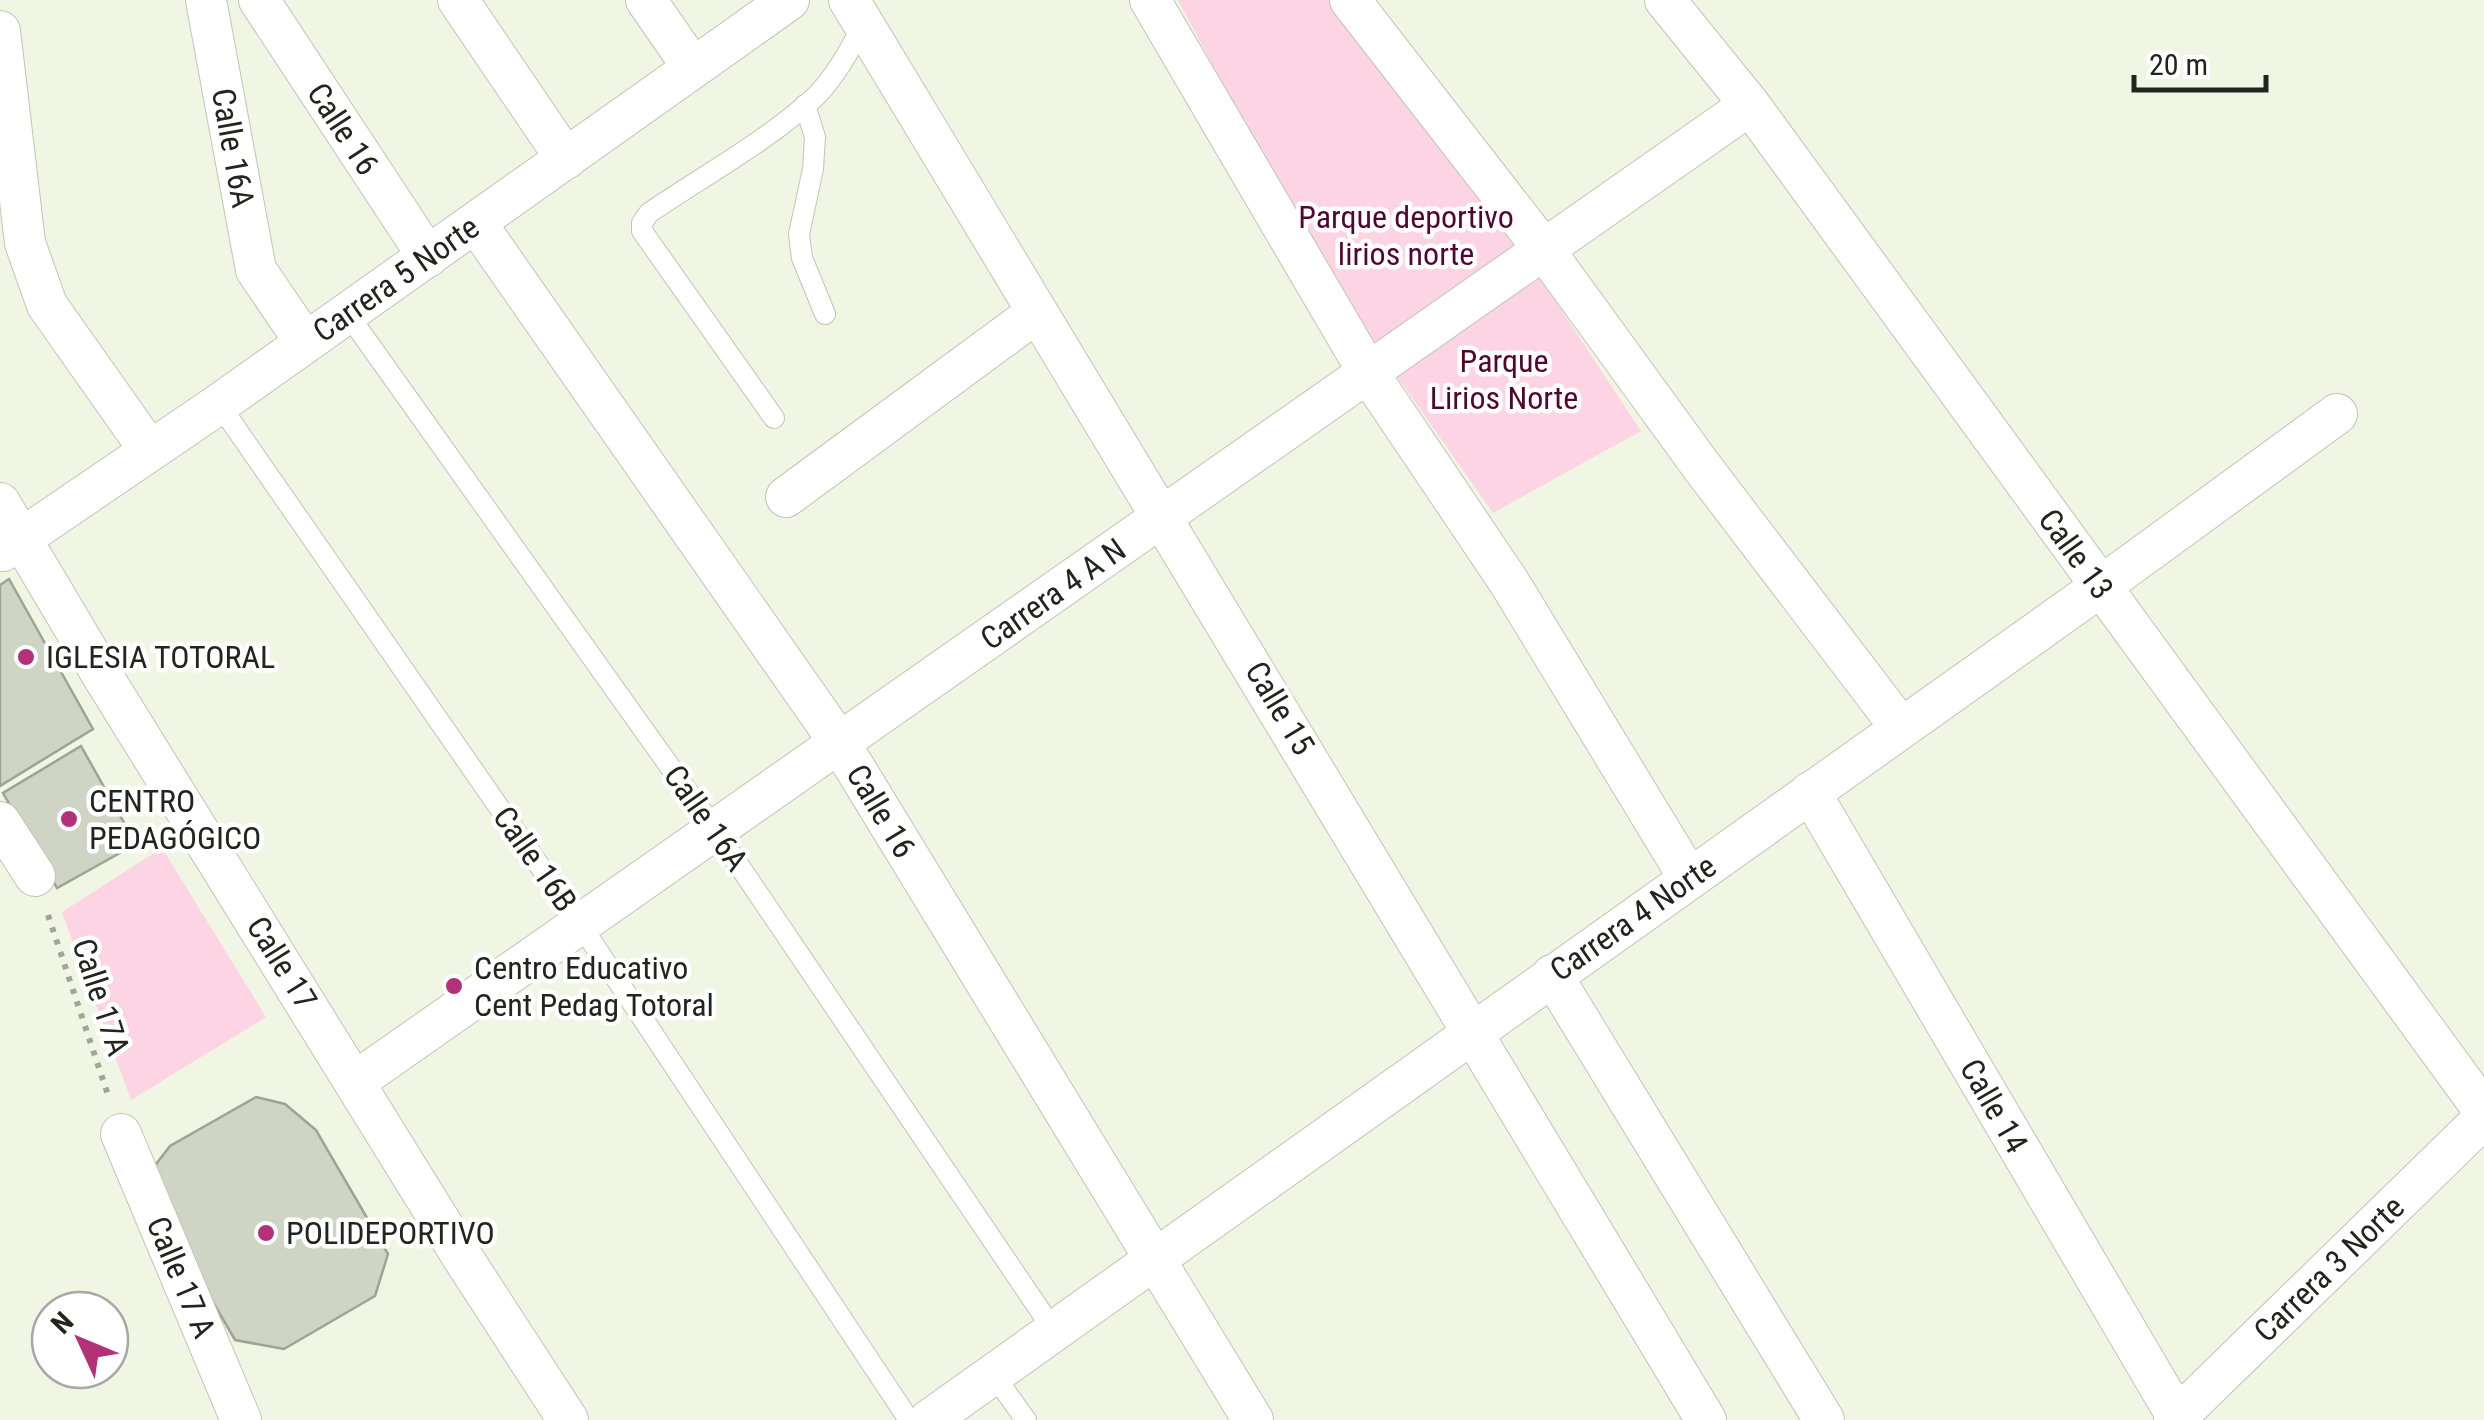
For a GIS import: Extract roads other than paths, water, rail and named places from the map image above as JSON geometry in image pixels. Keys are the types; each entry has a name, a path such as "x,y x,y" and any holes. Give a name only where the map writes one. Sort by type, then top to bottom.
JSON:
{"street":[{"name":"Calle 16A","path":"206,0 256,270 306,342"},
{"name":"Calle 16","path":"260,0 428,257"},
{"path":"458,0 566,159"},
{"path":"646,0 692,68"},
{"name":"Carrera 5 Norte","path":"12,546 789,0"},
{"path":"1150,0 1369,374 1509,582 1690,878"},
{"path":"1350,0 1546,251 1702,467 1901,728"},
{"name":"Calle 13","path":"1665,0 1750,105 2484,1115"},
{"name":"Calle 15","path":"856,12 1036,312 1165,516 1706,1420"},
{"path":"0,31 26,243 48,305 150,451"},
{"name":"Carrera 4 A N","path":"356,1081 1750,105"},
{"name":"Calle 16","path":"476,223 840,742 1253,1420"},
{"path":"786,497 1036,312"},
{"name":"Carrera 4 Norte","path":"929,1420 2100,587 2336,414"},
{"name":"Calle 17","path":"0,503 12,546 102,674 461,1255 568,1420"},
{"name":"Calle 14","path":"1810,792 2177,1419"},
{"path":"0,822 35,876"},
{"path":"1552,975 1824,1420"},
{"name":"Carrera 3 Norte","path":"2177,1419 2484,1115"},
{"name":"Calle 17 A","path":"120,1134 242,1420"}],"lane":[{"path":"774,418 642,232 642,223 649,213 818,93 847,56 856,12"},
{"path":"804,105 815,136 813,169 799,234 802,258 825,314"},
{"name":"Calle 16A","path":"347,314 715,830 1054,1331"},
{"name":"Calle 16B","path":"218,404 580,924 909,1420"},
{"path":"993,1374 1026,1420"}],"place":[{"name":"IGLESIA TOTORAL","path":"26,657"},
{"name":"CENTRO PEDAGÓGICO","path":"69,819"},
{"name":"Centro Educativo Cent Pedag Totoral","path":"454,986"},
{"name":"POLIDEPORTIVO","path":"266,1233"}],"park label":[{"name":"Parque deportivo lirios norte","path":"1406,236"},
{"name":"Parque Lirios Norte","path":"1504,380"}]}
